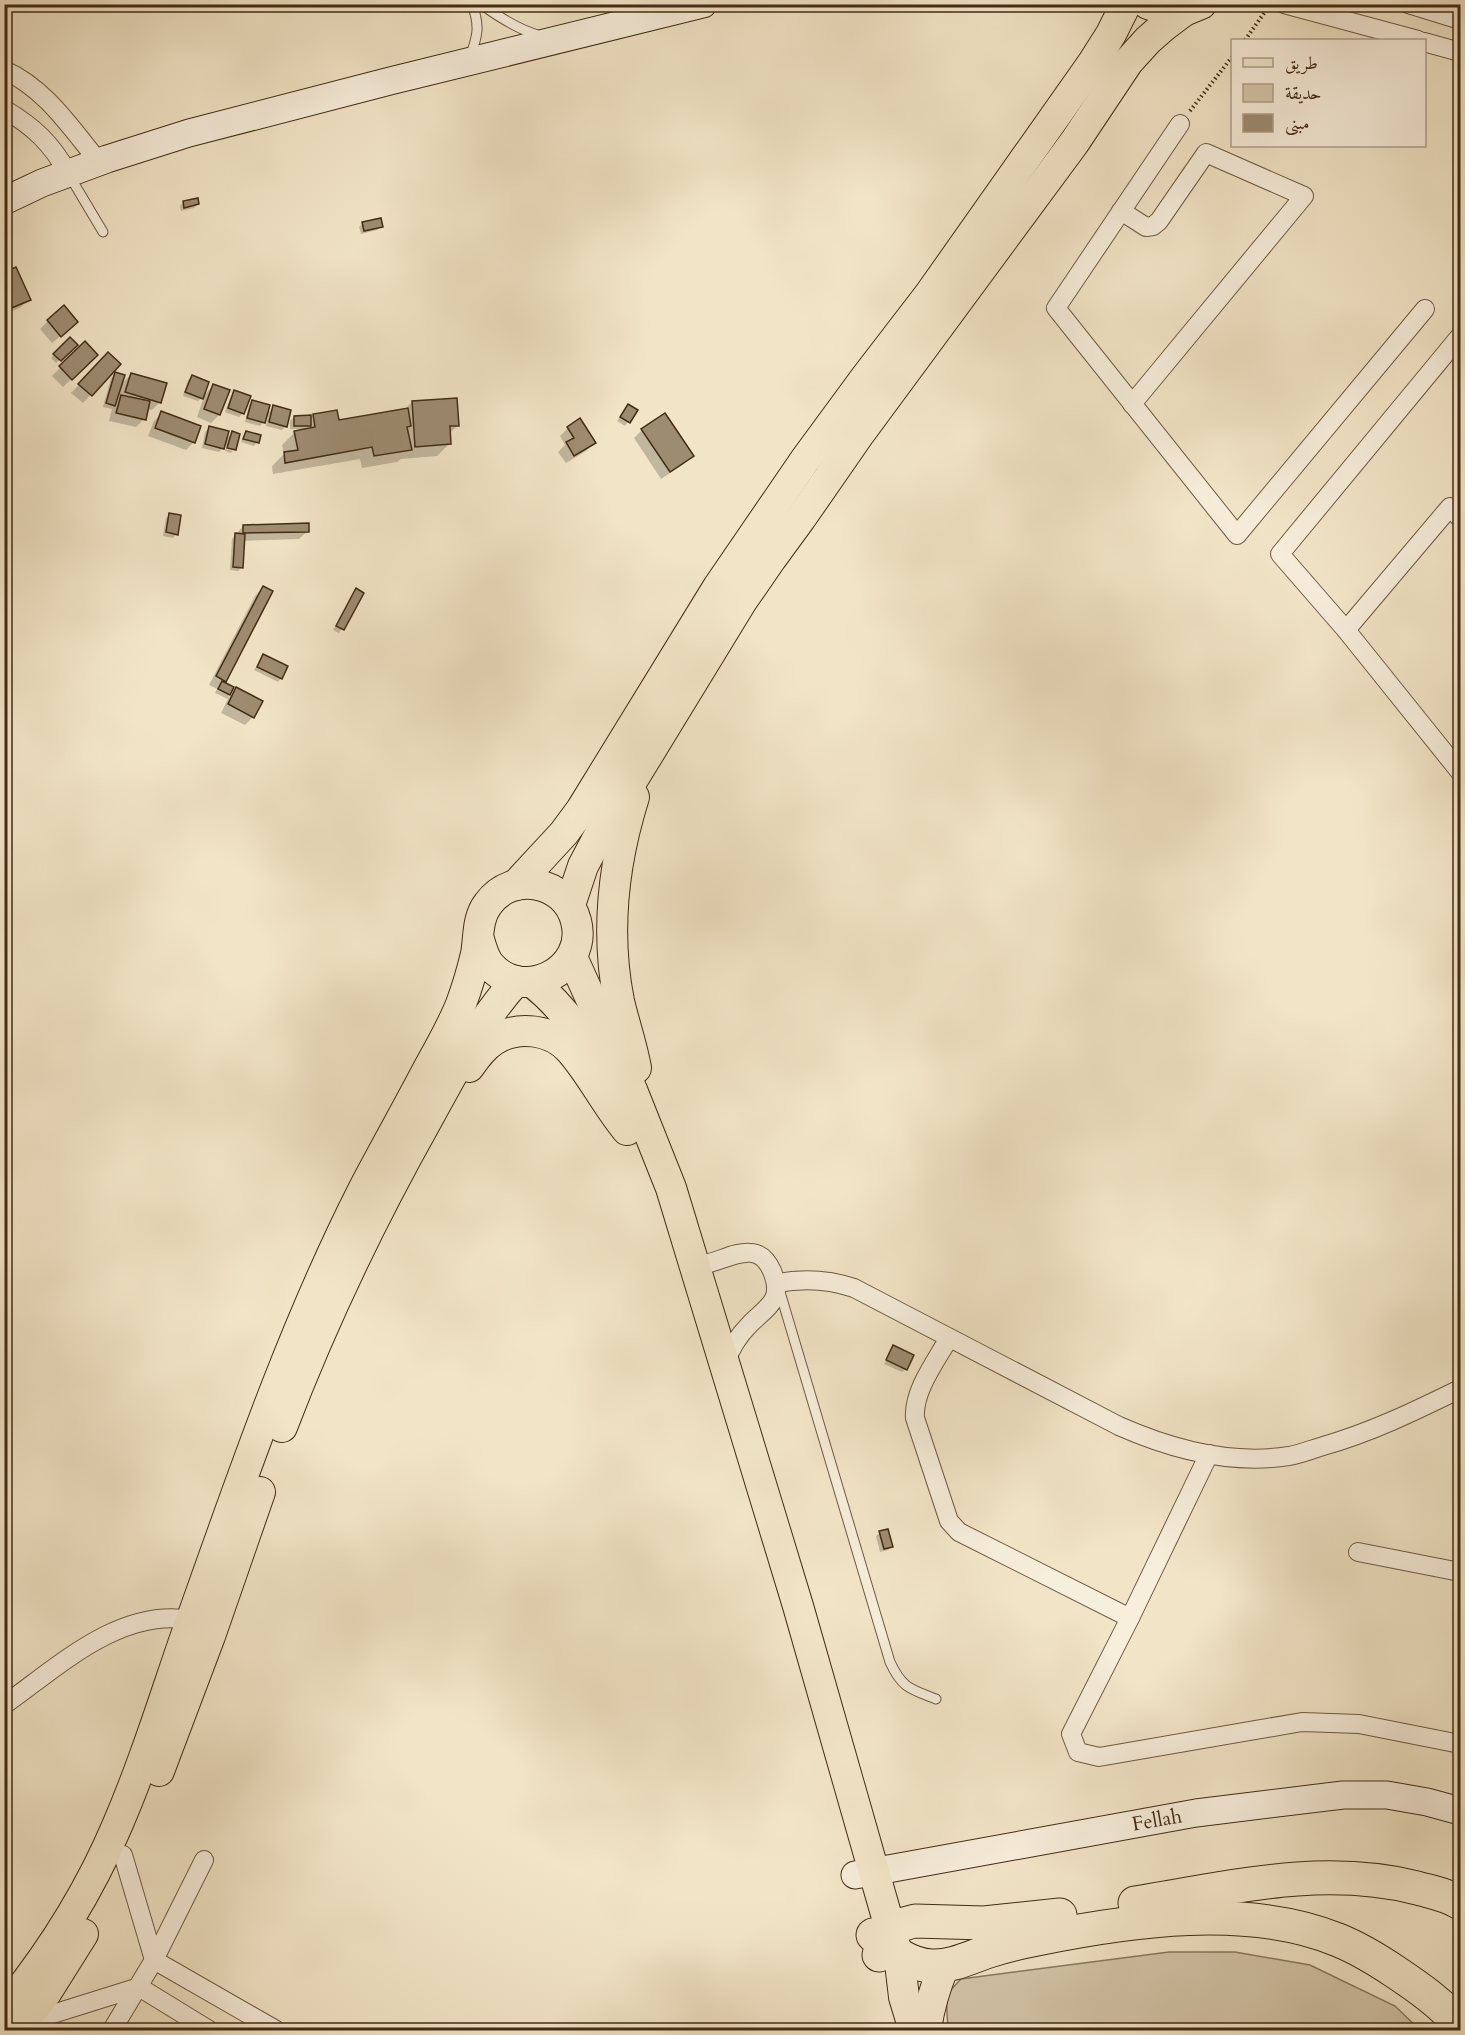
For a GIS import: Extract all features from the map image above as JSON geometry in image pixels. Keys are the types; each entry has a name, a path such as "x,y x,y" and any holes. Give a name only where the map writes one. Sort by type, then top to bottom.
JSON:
{"highway":[{"path":"1461,1903 1434,1893 1387,1882 1358,1878 1299,1878 1043,1917 984,1923 915,1921 904,1923 885,1937 921,1965 944,1966 991,1950 1033,1940 1157,1921 1208,1918 1261,1922 1316,1932 1357,1949 1416,1985 1461,2025"}],"main road":[{"path":"4,201 68,173 189,133 703,4"},
{"path":"15,2022 51,1948 98,1867 134,1785 191,1620 303,1317 349,1219 460,1006 475,959 482,914 496,895 516,885 564,833 581,810 718,587 805,460 929,295 1092,64 1126,4"},
{"path":"1149,4 1169,11 1192,8"},
{"path":"570,905 592,848 654,743 748,593 860,433 1074,143 1128,62 1148,40 1192,8"},
{"path":"654,743 626,822 616,867 612,912 613,957 619,1002 633,1054 636,1124 643,1168 885,1937 903,1978 904,1997 914,2031"},
{"path":"15,2022 46,1993 81,1937 144,1811 189,1693 283,1424 310,1358 368,1232 476,1033 524,982 544,980 555,975 572,957 577,944 578,931 576,917 570,905 551,889 540,885 516,885"},
{"path":"478,936 482,951 490,965 502,975 524,982 549,995 582,1038 605,1079 636,1124 671,1188 798,1606 865,1872"},
{"path":"572,957 636,1124"},
{"path":"422,1129 451,1094 481,1051 493,1040 508,1033 525,1030 556,1039 570,1050 611,1110 636,1124"},
{"name":"Fellah","path":"865,1872 1196,1814 1343,1795 1387,1795 1461,1811"},
{"path":"926,2031 931,1998 944,1966"}],"street":[{"path":"1284,4 1414,39"},
{"path":"1408,4 1461,20"},
{"path":"1426,42 1461,52"},
{"path":"4,70 23,80 54,106 99,162"},
{"path":"33,127 54,106"},
{"path":"4,109 33,127 59,158 68,173"},
{"path":"1180,124 1056,308 1237,535 1425,309"},
{"path":"1121,211 1146,226 1153,226 1159,221 1206,153 1304,196 1132,404"},
{"path":"1461,336 1280,554 1346,630 1461,772"},
{"path":"1346,630 1450,507 1461,518"},
{"path":"694,1266 706,1265 744,1253 753,1253 767,1261 777,1284 774,1300 769,1308 739,1337 725,1364"},
{"path":"777,1284 809,1279 840,1283 868,1294 1119,1426 1161,1443 1209,1454 1236,1457 1290,1456 1346,1440 1385,1425 1461,1389"},
{"path":"949,1338 917,1395 914,1408 915,1418 949,1521 959,1532 1130,1618"},
{"path":"1209,1454 1071,1734 1078,1752 1099,1757 1302,1722 1359,1724 1461,1744"},
{"path":"1358,1552 1461,1572"},
{"path":"4,1706 80,1651 111,1633 151,1619 178,1617 191,1620"},
{"path":"123,1855 154,1960 276,2031"},
{"path":"112,2031 154,1960 204,1860"},
{"path":"15,2022 139,1987 209,2031"}],"lane":[{"path":"468,63 477,38 478,21 472,4"},
{"path":"482,4 496,16 527,32 557,41"},
{"path":"68,173 103,232"},
{"path":"777,1284 890,1662 898,1679 910,1689 936,1699"}],"path":[{"path":"1246,39 1271,4"},
{"path":"1180,124 1231,60"}],"green space":[{"path":"1169,1952 1235,1952 1310,1965 1395,2006 1420,2030 948,2030 946,1995 961,1979"}],"building":[{"path":"198,198 199,204 184,208 183,201"},
{"path":"381,218 383,227 364,231 362,222"},
{"path":"16,267 31,300 9,309 4,298 4,272"},
{"path":"64,305 78,322 61,337 47,320"},
{"path":"70,337 78,345 61,361 53,354"},
{"path":"85,341 98,355 72,380 59,366"},
{"path":"108,352 121,364 92,396 78,384"},
{"path":"115,372 125,375 115,406 106,403"},
{"path":"131,373 167,383 161,403 125,392"},
{"path":"192,375 209,382 203,399 185,392"},
{"path":"213,384 230,390 220,415 204,409"},
{"path":"234,390 251,396 244,414 228,408"},
{"path":"121,395 150,401 146,420 116,413"},
{"path":"457,398 459,426 450,426 451,444 415,447 412,401"},
{"path":"252,400 270,405 265,423 247,418"},
{"path":"628,404 638,410 630,423 620,417"},
{"path":"273,405 291,410 287,427 269,422"},
{"path":"408,408 411,426 407,427 412,450 374,456 372,447 285,463 284,452 298,450 294,431 315,427 313,414 337,410 339,420"},
{"path":"161,411 201,426 195,443 155,428"},
{"path":"665,413 694,456 670,472 641,429"},
{"path":"311,415 311,426 294,426 294,416"},
{"path":"580,418 596,443 574,456 566,442 574,438 567,427"},
{"path":"209,426 229,431 224,449 205,444"},
{"path":"232,431 240,434 236,450 227,448"},
{"path":"246,431 261,435 259,443 243,439"},
{"path":"169,513 181,515 178,535 166,532"},
{"path":"309,523 309,532 243,533 243,525"},
{"path":"235,533 245,534 243,568 233,567"},
{"path":"263,586 273,591 226,682 216,676"},
{"path":"356,588 364,593 344,630 336,626"},
{"path":"263,654 288,666 282,679 257,667"},
{"path":"222,681 234,687 230,695 218,689"},
{"path":"236,687 263,701 254,718 228,704"},
{"path":"893,1345 914,1355 907,1370 886,1360"},
{"path":"888,1529 893,1547 884,1549 879,1531"}]}
